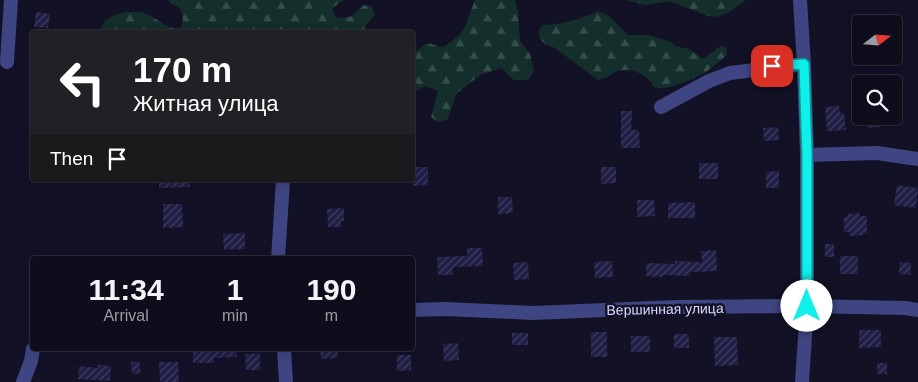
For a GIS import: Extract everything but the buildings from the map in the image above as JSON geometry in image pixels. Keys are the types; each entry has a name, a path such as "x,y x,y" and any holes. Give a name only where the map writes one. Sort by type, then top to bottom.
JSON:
{"street":[{"path":"7,62 11,0"},
{"path":"800,0 807,155 807,306 802,382"},
{"path":"661,107 730,72 804,64"},
{"path":"807,155 877,153 918,159"},
{"path":"278,256 283,182"},
{"name":"Вершинная улица","path":"415,310 446,308 533,313 676,307 807,306 905,308 918,310"},
{"path":"23,382 33,351"},
{"path":"284,351 286,382"}],"green space":[{"path":"167,0 344,0 332,8 338,18 350,17 364,5 371,6 375,14 364,30 99,30 111,17 121,13 133,12 149,15 172,28 181,27 183,20 181,9"},
{"path":"475,0 515,0 518,12 520,41 530,54 534,71 527,80 514,80 501,68 480,75 456,94 448,119 438,122 431,117 438,91 425,86 415,92 415,52 427,43 443,47 457,37 467,22"},
{"path":"626,0 746,0 728,13 715,17 670,1 646,5"},
{"path":"598,11 609,16 628,35 649,35 671,42 675,46 689,49 703,59 722,45 726,48 727,55 706,72 681,84 666,88 654,87 645,76 629,70 617,71 598,80 555,48 545,44 539,38 539,30 543,25 572,21"}],"route":[{"path":"772,66 804,64 807,155 807,306"}]}
